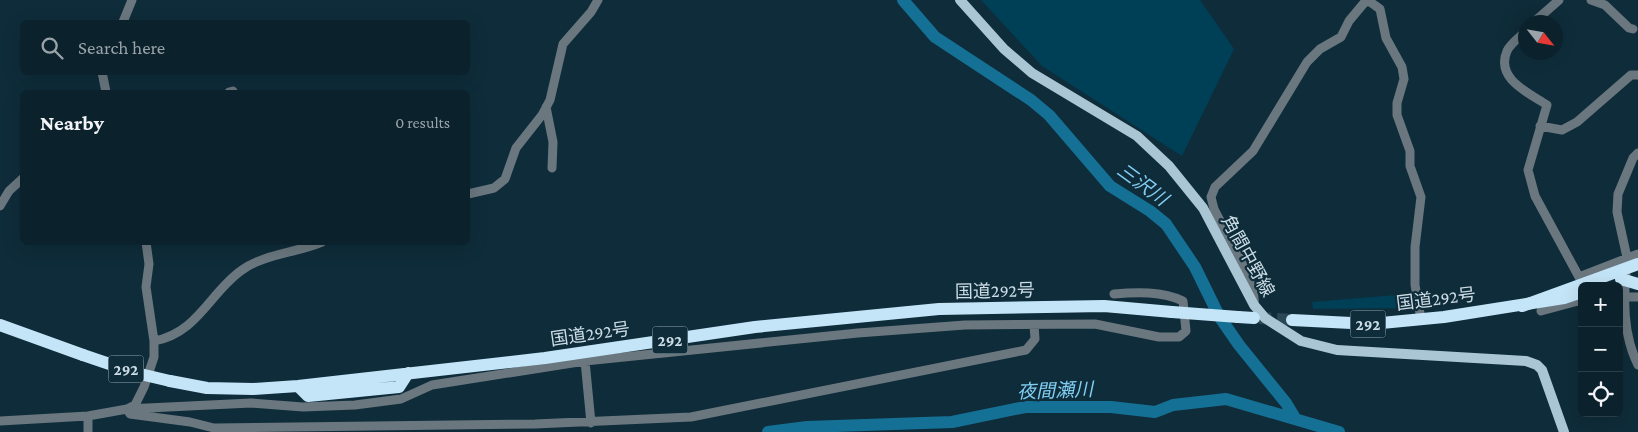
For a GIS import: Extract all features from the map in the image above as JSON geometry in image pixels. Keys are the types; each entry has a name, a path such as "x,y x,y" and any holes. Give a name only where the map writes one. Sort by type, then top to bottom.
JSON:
{"highway":[{"name":"292","path":"1522,306 1633,261"},
{"path":"1612,282 1638,273"},
{"path":"1621,279 1638,284"},
{"name":"国道292号","path":"1292,320 1372,324 1444,318 1522,306 1578,293"},
{"name":"国道292号","path":"0,324 136,373 207,388 253,389 298,386 545,358 755,327 939,309 1104,306 1238,317 1254,311"},
{"path":"0,331 36,337"}],"main road":[{"name":"角間中野線","path":"960,0 1004,49 1032,73 1137,136 1169,166 1203,208 1254,311 1301,341 1337,350 1526,361 1537,365 1542,370 1564,432"}],"street":[{"path":"124,20 132,0"},
{"path":"470,194 489,190 501,184 505,179 516,148 546,107 554,90 563,44 591,12 598,0"},
{"path":"1542,15 1559,0"},
{"path":"1591,0 1605,5 1629,28 1633,29"},
{"path":"1254,311 1256,296 1248,275 1214,209 1211,197 1215,187 1253,151 1307,62 1320,49 1341,38 1349,21 1364,3 1369,1 1380,10 1386,38 1402,67 1404,79 1397,102 1397,115 1410,151 1410,166 1421,197 1415,247 1415,285 1421,319"},
{"path":"1518,39 1508,50 1504,64 1510,80 1547,105 1528,170 1535,196 1579,277 1633,261"},
{"path":"103,75 106,90"},
{"path":"1540,126 1562,130 1577,122 1631,75 1638,75"},
{"path":"546,107 553,142 552,168"},
{"path":"1633,261 1617,212 1618,194 1632,158 1638,153"},
{"path":"0,206 9,191 20,181"},
{"path":"127,409 135,405 144,387 154,357 154,341 146,287 149,264 146,245"},
{"path":"154,341 178,333 205,310 227,284 248,266 261,259 301,251 315,245"},
{"path":"1623,293 1633,261 1638,254"},
{"path":"0,421 88,419 127,409 251,403 303,407 355,405 401,399 432,385 585,361 858,332 965,325 1095,324 1160,337 1178,338 1186,331 1183,301 1173,296 1146,293 1114,294"},
{"path":"1623,296 1638,297"},
{"path":"1541,312 1578,301"},
{"path":"1623,303 1628,336 1638,365"},
{"path":"127,409 130,414 190,422 214,428 591,422 691,417 1026,350 1035,339 1034,325"},
{"path":"585,361 591,422"},
{"path":"88,419 88,432"}],"shaded area":[{"path":"981,0 1200,0 1234,49 1182,156 1042,66"},
{"path":"1408,294 1407,308 1313,309 1312,302"}],"waterway":[{"name":"三沢川","path":"903,0 935,37 1031,100 1049,115 1110,186 1150,211 1166,224 1195,267 1219,316 1239,345 1286,403 1295,418"},
{"name":"夜間瀬川","path":"768,432 807,427 952,422 1025,407 1111,407 1155,412 1173,405 1226,399 1339,432"}],"tunnel":[{"path":"1259,318 1292,320"}]}
